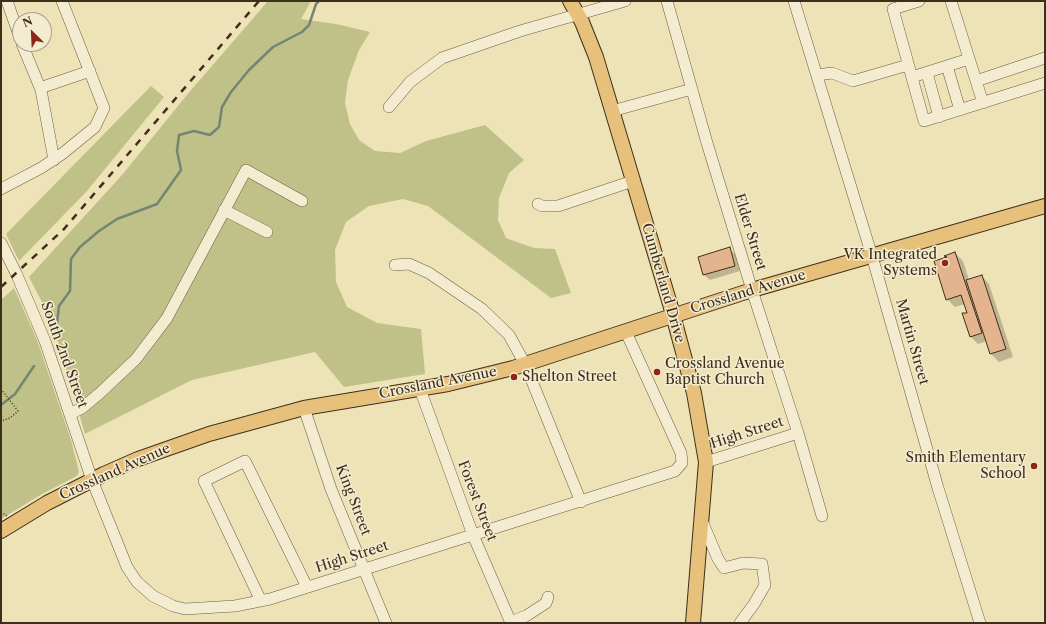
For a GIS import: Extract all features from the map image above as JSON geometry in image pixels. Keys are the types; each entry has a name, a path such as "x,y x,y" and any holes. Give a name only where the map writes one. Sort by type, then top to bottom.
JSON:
{"main road":[{"name":"Cumberland Drive","path":"570,1 578,13 589,39 612,111 673,315 694,393 706,462 693,623"},
{"name":"Crossland Avenue","path":"1,531 47,503 92,480 138,459 188,440 233,426 304,408 420,389 480,377 626,332 673,315 752,290 1045,206"}],"street":[{"path":"7,1 12,15"},
{"path":"1,189 20,180 54,160 95,127 104,108 62,1"},
{"path":"389,107 410,82 442,58 485,42 578,13 625,1"},
{"name":"Elder Street","path":"668,1 692,89 752,290 798,433 822,516"},
{"name":"Martin Street","path":"794,1 872,256 938,488 980,623"},
{"path":"919,1 893,9 924,121 1045,83"},
{"path":"951,1 983,102"},
{"path":"25,52 40,88 54,160"},
{"path":"976,81 1045,58"},
{"path":"912,77 969,59"},
{"path":"817,75 832,73 853,81 908,65"},
{"path":"947,66 960,110"},
{"path":"40,88 90,71"},
{"path":"927,73 939,116"},
{"path":"612,111 692,89"},
{"path":"70,414 82,408 100,393 136,359 167,318 246,170 302,201"},
{"path":"538,204 542,206 558,206 633,181"},
{"path":"224,210 267,232"},
{"name":"South 2nd Street","path":"1,243 16,273 45,341 92,480"},
{"path":"395,265 401,263 417,266 482,309 509,335 525,364 581,502"},
{"name":"High Street","path":"92,480 126,567 137,582 152,596 163,602 185,609 218,608 261,601 669,474 679,468 683,458 626,332"},
{"name":"Forest Street","path":"420,389 473,535 511,623"},
{"name":"King Street","path":"304,408 331,488 386,623"},
{"name":"High Street","path":"706,462 798,433"},
{"path":"261,601 204,481 245,461 307,587"},
{"path":"702,520 718,559 724,568 743,563 762,564 765,585 754,604 740,623"},
{"path":"511,623 526,616 546,603 548,597"}],"path":[{"path":"1,389 18,410 17,413 1,421"}],"green space":[{"path":"268,1 311,1 301,19 336,24 370,32 359,50 348,80 345,103 350,124 359,140 375,151 400,153 426,141 485,125 524,160 509,173 499,198 498,220 506,238 534,248 555,249 571,293 551,298 428,206 403,199 369,206 346,222 335,250 336,282 347,307 377,323 421,329 425,374 344,387 315,352 192,380 85,434 60,347 42,302 29,277 122,175 186,96"},
{"path":"151,86 164,97 87,191 19,261 6,234"},
{"path":"14,288 37,340 71,440 79,472 77,476 42,494 1,519 1,300"}],"building":[{"path":"730,247 735,266 703,275 698,257"},
{"path":"955,252 982,333 970,337 962,313 967,313 961,295 946,300 934,261 947,257 944,256"},
{"path":"982,275 1006,349 990,354 966,280"}],"waterway":[{"path":"57,323 59,306 70,291 71,259 80,247 99,231 117,219 157,204 181,170 177,151 179,135 194,131 210,135 219,127 222,107 231,92 249,70 273,47 302,32 309,25 316,4 319,1"},
{"path":"1,405 15,394 34,366"}],"railway":[{"path":"1,287 64,229 259,1"}],"place":[{"name":"VK Integrated Systems","path":"945,263"},
{"name":"Crossland Avenue Baptist Church","path":"657,372"},
{"name":"Shelton Street","path":"514,377"},
{"name":"Smith Elementary School","path":"1034,466"}]}
